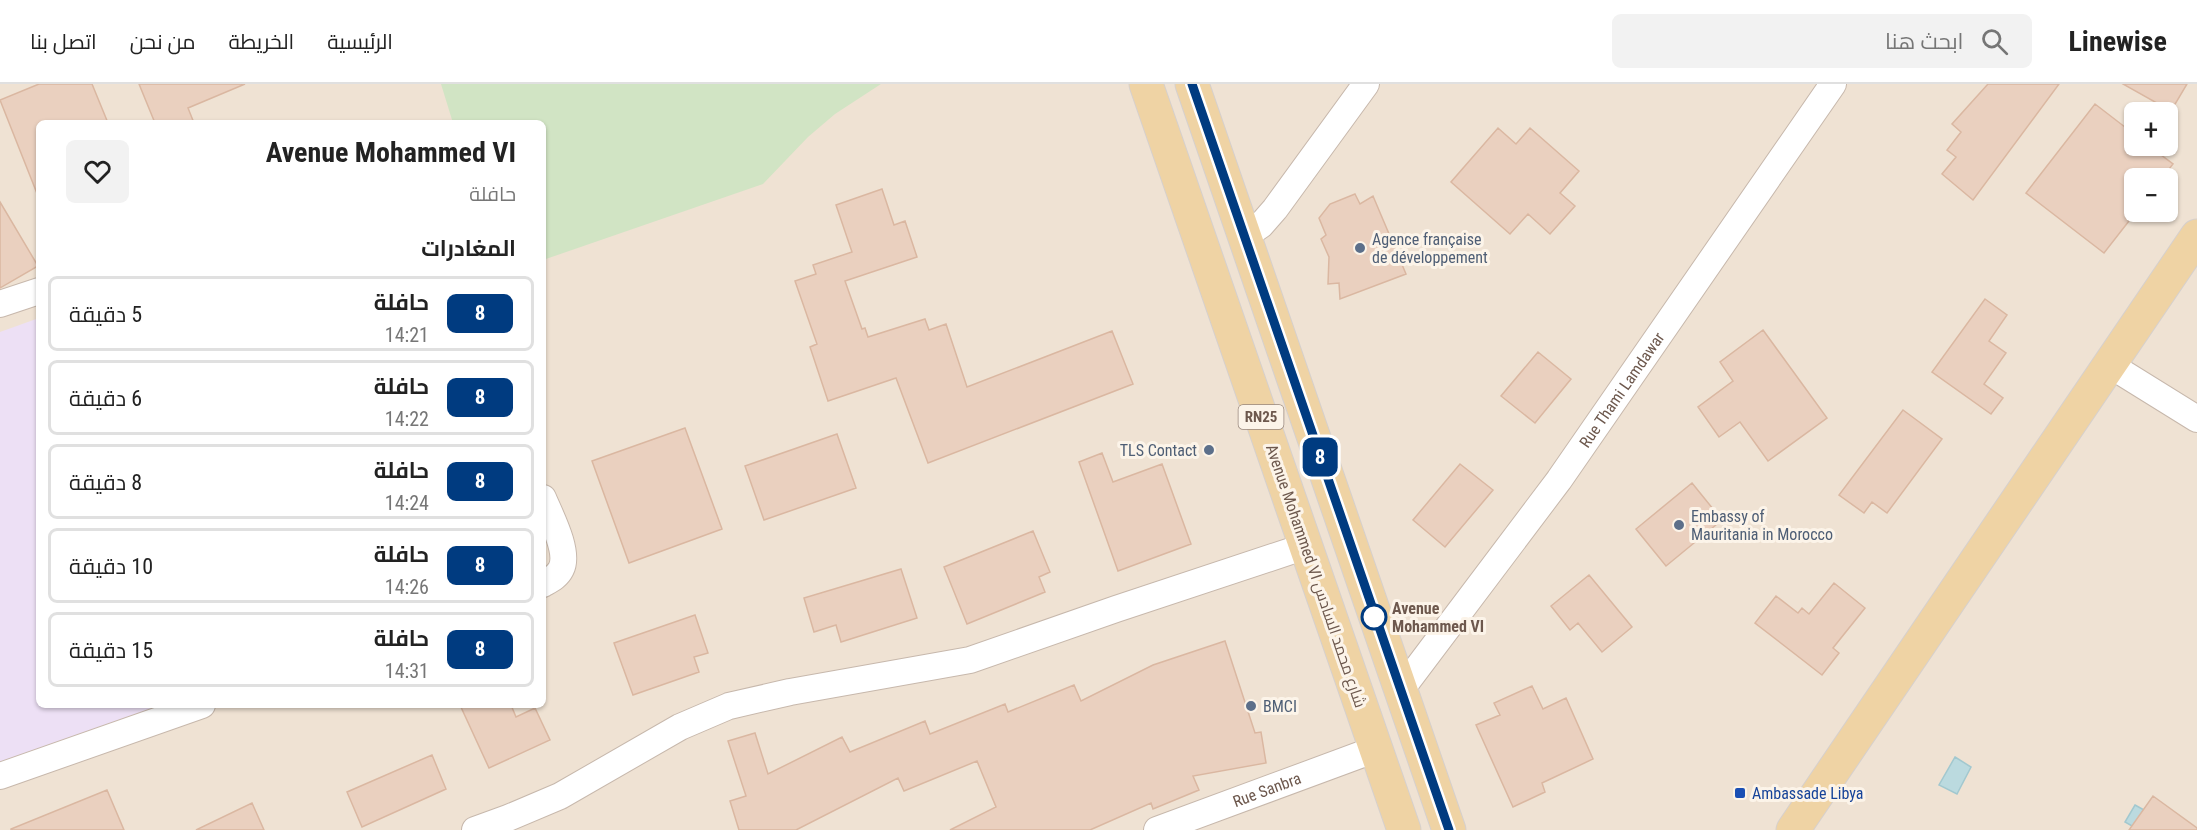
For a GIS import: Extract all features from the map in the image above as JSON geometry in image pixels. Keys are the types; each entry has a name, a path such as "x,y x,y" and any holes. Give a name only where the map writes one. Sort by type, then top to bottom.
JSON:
{"main road":[{"name":"Avenue Mohammed VI شارع محمد السادس","path":"1146,84 1404,830"},
{"name":"RN25","path":"1192,84 1449,830"},
{"path":"1793,830 2197,236"}],"street":[{"path":"1245,236 1261,225 1275,209 1366,84"},
{"name":"Rue Thami Lamdawar","path":"1400,691 1559,480 1833,84"},
{"path":"0,304 36,292"},
{"path":"2109,364 2197,419"},
{"path":"546,506 563,549 562,568 555,577 546,582"},
{"path":"475,830 560,796 680,727 729,706 790,692 970,660 1306,546"},
{"path":"0,776 193,708"},
{"name":"Rue Sanbra","path":"1156,830 1376,749"}],"shaded area":[{"path":"0,84 2197,84 2197,830 0,830"},
{"path":"36,319 36,708 159,708 0,764 0,332"}],"green space":[{"path":"441,84 881,84 835,114 808,137 763,184 546,259 546,120 452,120"}],"water":[{"path":"1955,757 1971,767 1957,794 1939,785"},
{"path":"2135,805 2162,820 2157,830 2139,830 2125,822"}],"building":[{"path":"39,84 92,84 107,120 36,120 36,191 0,100"},
{"path":"139,84 245,84 188,108 193,120 154,120"},
{"path":"1988,84 2059,84 1973,200 1942,174 1956,157 1947,150 1961,132 1952,124"},
{"path":"2123,84 2187,84 2176,102 2155,102"},
{"path":"2095,104 2124,126 2124,156 2162,156 2173,164 2170,168 2124,168 2124,222 2128,222 2104,253 2026,193"},
{"path":"1498,128 1516,144 1530,128 1579,171 1560,193 1575,206 1550,234 1528,214 1510,234 1451,182"},
{"path":"882,189 894,225 905,221 917,257 845,281 862,329 865,328 868,337 925,319 929,330 946,324 967,387 1112,331 1133,384 928,463 896,378 828,401 810,347 817,344 795,281 816,274 813,265 852,252 836,205"},
{"name":"Agence française de développement","path":"1355,194 1360,204 1373,196 1406,274 1340,299 1339,283 1328,284 1329,257 1321,239 1326,235 1319,218 1330,204"},
{"path":"0,202 36,263 36,267 0,288"},
{"path":"1985,299 2007,315 1989,341 2006,353 1984,384 2003,398 1991,414 1932,372"},
{"path":"1763,330 1827,418 1768,461 1740,422 1719,437 1698,407 1733,381 1720,362"},
{"path":"1538,352 1571,379 1535,423 1501,396"},
{"path":"1903,410 1942,439 1887,513 1872,502 1864,513 1839,495"},
{"path":"685,428 722,529 629,563 592,461"},
{"path":"837,434 856,488 764,520 745,466"},
{"path":"1102,453 1113,482 1162,464 1191,544 1118,571 1079,462"},
{"path":"1460,464 1493,490 1445,547 1413,520"},
{"name":"Embassy of Mauritania in Morocco","path":"1692,483 1722,520 1666,566 1636,529"},
{"path":"1033,531 1050,572 1039,577 1045,592 967,624 944,567"},
{"path":"901,569 917,618 841,642 836,625 814,632 804,598"},
{"path":"1589,575 1632,627 1602,652 1578,623 1570,630 1551,606"},
{"path":"1834,583 1865,608 1833,648 1839,653 1822,675 1755,623 1776,596 1798,613 1802,608 1809,614"},
{"path":"695,615 708,653 694,657 699,672 633,695 614,643"},
{"path":"1225,641 1255,733 1261,732 1266,763 1193,776 1199,790 1153,809 1151,803 1090,830 950,830 996,807 977,761 904,791 898,778 796,830 739,830 730,801 746,796 728,741 755,733 768,774 842,737 850,752 925,721 930,734 1005,704 1008,712 1074,685 1081,701 1153,665"},
{"path":"1532,686 1543,709 1566,698 1593,759 1542,783 1545,792 1513,807 1476,725 1500,715 1494,703"},
{"path":"461,708 512,708 516,717 535,708 550,740 489,768"},
{"path":"432,755 446,789 362,827 347,792"},
{"path":"107,790 124,830 11,830 11,829"},
{"path":"2153,796 2197,828 2197,830 2129,830"},
{"path":"252,803 264,830 196,830"}],"bus line":[{"name":"8","path":"1192,84 1449,830"}],"place":[{"name":"Agence française de développement","path":"1360,248"},
{"name":"TLS Contact","path":"1209,450"},
{"name":"Embassy of Mauritania in Morocco","path":"1679,525"},
{"name":"Avenue Mohammed VI","path":"1374,617"},
{"name":"BMCI","path":"1251,706"},
{"name":"Ambassade Libya","path":"1740,793"}]}
